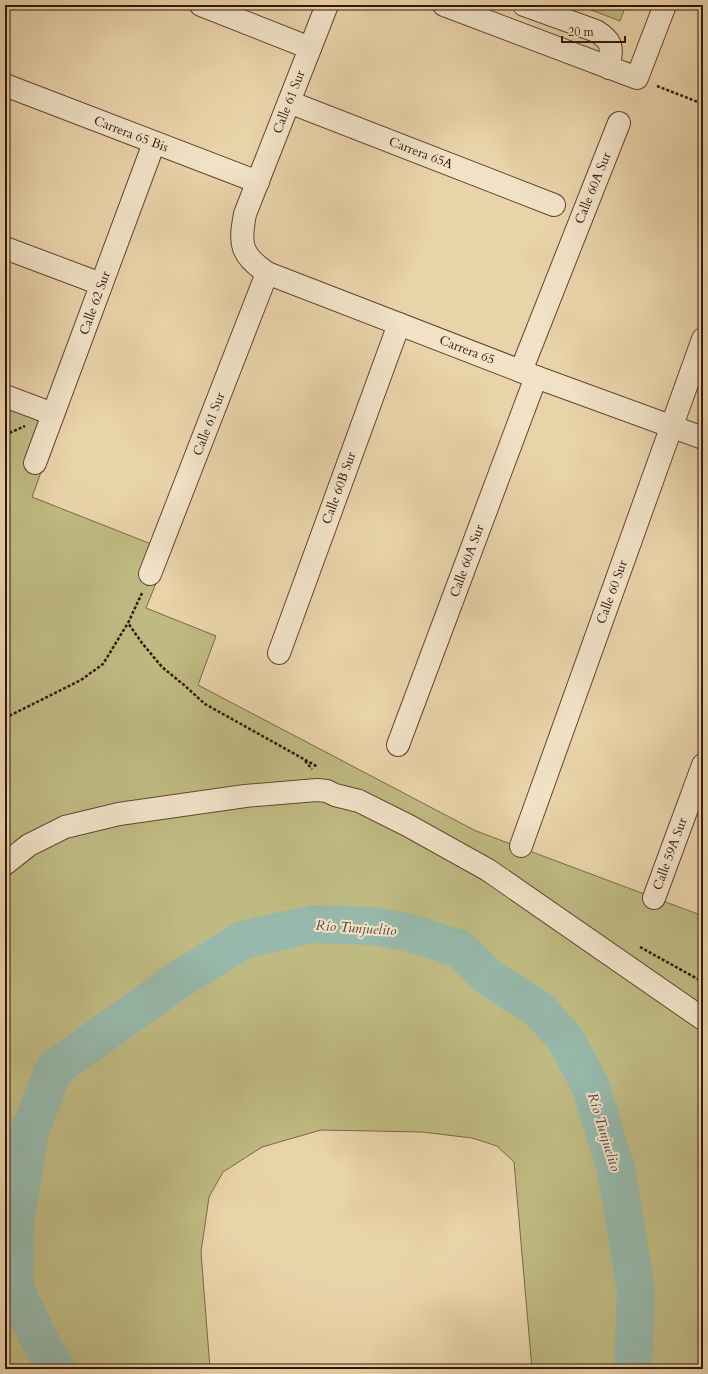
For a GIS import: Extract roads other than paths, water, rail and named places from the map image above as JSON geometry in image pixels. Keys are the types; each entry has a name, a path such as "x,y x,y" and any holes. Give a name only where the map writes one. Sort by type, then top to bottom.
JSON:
{"street":[{"path":"201,5 310,48"},
{"name":"Calle 61 Sur","path":"243,246 242,230 245,214 327,5"},
{"path":"444,5 637,78 665,5"},
{"path":"524,5 596,31 607,38 611,48 609,68"},
{"name":"Carrera 65 Bis","path":"5,85 258,182"},
{"name":"Carrera 65A","path":"289,102 554,204"},
{"name":"Calle 60A Sur","path":"398,745 528,374 619,123"},
{"name":"Calle 62 Sur","path":"35,463 154,143"},
{"name":"Carrera 65","path":"243,246 247,256 253,264 267,273 528,374 703,438"},
{"path":"5,248 102,284"},
{"name":"Calle 61 Sur","path":"150,574 267,273"},
{"name":"Calle 60B Sur","path":"279,653 399,324"},
{"name":"Calle 60 Sur","path":"521,846 703,338"},
{"path":"5,396 53,414"},
{"name":"Calle 59A Sur","path":"654,898 703,765"},
{"path":"5,864 29,845 65,827 119,814 245,796 317,790 327,791 335,795 359,801 409,826 488,870 703,1019"}],"waterway":[{"name":"Río Tunjuelito","path":"57,1369 43,1347 14,1287 15,1223 30,1130 54,1069 180,979 243,940 312,924 371,926 407,932 460,949 488,977 539,1009 566,1040 590,1085 616,1169 636,1291 633,1369"}]}
